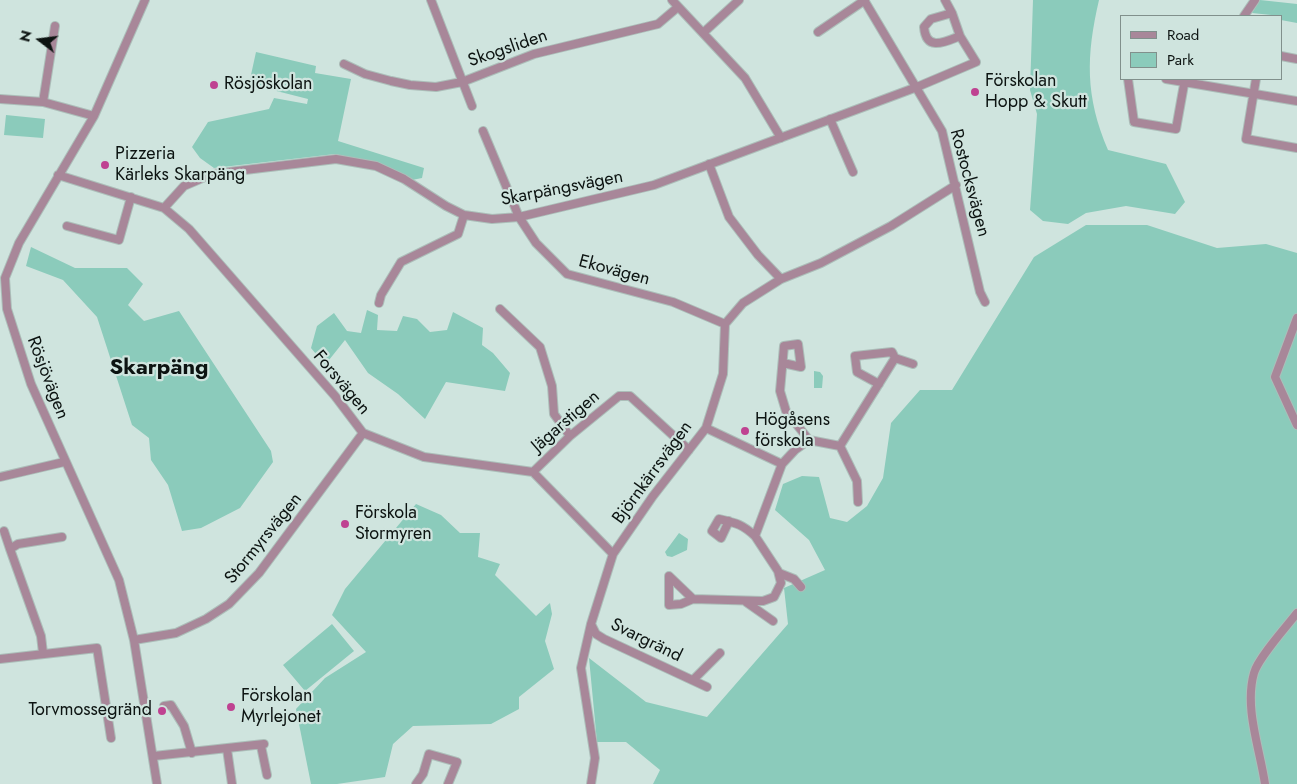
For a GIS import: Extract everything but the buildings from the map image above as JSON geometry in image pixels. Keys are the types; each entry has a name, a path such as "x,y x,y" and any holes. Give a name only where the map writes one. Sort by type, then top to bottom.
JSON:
{"street":[{"name":"Rösjövägen","path":"145,0 94,116 19,243 3,277 7,309 31,384 64,462 119,580 134,640 157,784"},
{"path":"431,0 472,106"},
{"path":"672,0 745,78 781,138"},
{"path":"703,33 739,0"},
{"name":"Rostocksvägen","path":"818,32 864,0 942,131 980,292 985,302"},
{"path":"945,0 952,13 960,36 940,44 930,41 924,33 927,20 952,13"},
{"path":"1245,15 1255,0"},
{"name":"Skogsliden","path":"344,64 365,74 410,85 436,87 462,82 534,54 658,24 678,7"},
{"path":"43,102 55,26"},
{"name":"Skarpängsvägen","path":"164,208 184,186 212,174 336,159 353,161 404,179 446,206 464,215 492,218 519,217 654,186 917,87 976,62 960,36"},
{"path":"1282,56 1297,59"},
{"path":"1128,80 1134,122 1176,129 1184,80 1221,83 1253,92 1297,100"},
{"path":"1256,80 1246,140 1297,148"},
{"path":"0,99 43,102 94,116"},
{"path":"830,119 853,172"},
{"name":"Ekovägen","path":"483,131 519,217 536,243 567,274 673,302 725,324"},
{"path":"709,164 729,217 758,255 781,279"},
{"name":"Forsvägen","path":"58,175 164,208 189,229 335,396 363,433 424,457 533,472"},
{"path":"725,324 743,303 781,279 821,263 956,185"},
{"path":"67,226 119,240 131,198"},
{"path":"379,303 381,295 401,262 458,234 464,215"},
{"path":"500,309 540,347 552,386 554,414 570,436"},
{"path":"1297,318 1275,377 1297,425"},
{"name":"Björnkärrsvägen","path":"590,784 594,758 582,668 591,624 613,554 706,428 722,374 725,324"},
{"path":"879,384 857,372 855,356 892,352 895,358 914,364"},
{"path":"840,446 895,358"},
{"path":"783,364 780,390 786,411 809,440 840,446"},
{"name":"Jägarstigen","path":"533,472 570,436 619,396 630,396 689,450"},
{"path":"706,428 782,464"},
{"name":"Stormyrsvägen","path":"134,640 176,633 206,619 229,604 259,573 363,433"},
{"path":"755,536 782,464 795,450 809,440"},
{"path":"840,446 857,481 858,502"},
{"path":"0,477 59,465 64,462"},
{"path":"533,472 613,554"},
{"path":"693,599 763,601 774,597 781,583 779,573 755,536 743,525 729,521"},
{"path":"4,531 40,636 43,654"},
{"path":"10,549 18,544 62,537"},
{"path":"779,573 794,579 801,587"},
{"path":"746,602 774,622"},
{"path":"1265,784 1254,724 1251,691 1254,671 1297,613"},
{"name":"Svargränd","path":"591,624 596,634 610,643 707,687"},
{"path":"0,659 97,648 111,738"},
{"name":"Svargränd","path":"693,680 720,653"},
{"path":"164,706 171,705 184,726 192,753"},
{"path":"154,756 262,745 267,775"},
{"path":"227,749 232,784"},
{"path":"416,784 423,774 429,754 457,762 448,784"}],"green space":[{"path":"1033,0 1099,0 1092,39 1090,76 1095,112 1100,130 1108,150 1166,164 1185,202 1175,214 1126,206 1086,213 1068,224 1043,221 1030,210 1037,114 1030,90"},
{"path":"1260,0 1297,4 1297,23 1282,20 1282,15 1252,13"},
{"path":"256,52 316,66 315,73 351,79 338,141 424,168 422,178 412,180 368,161 335,154 214,168 200,158 192,147 208,122 269,109 274,98 307,104 308,99 249,84"},
{"path":"6,115 45,119 43,138 4,135"},
{"path":"1086,225 1147,225 1217,248 1266,244 1297,253 1297,784 653,784 660,770 626,742 597,742 589,658 646,702 707,717 788,624 784,588 825,570 809,540 775,510 783,484 802,476 819,477 830,518 847,522 867,506 883,478 891,423 920,390 952,390 1034,257"},
{"path":"31,247 75,268 127,268 143,284 128,305 144,321 179,311 271,451 273,462 240,508 201,528 182,531 168,485 151,460 149,438 132,425 97,317 63,280 26,266"},
{"path":"367,310 378,315 377,330 397,331 403,316 417,319 430,332 447,330 453,312 483,328 482,345 493,353 510,373 505,391 446,382 425,419 398,394 368,373 345,340 325,365 311,348 317,326 334,313 347,331 361,333"},
{"path":"814,371 820,372 823,376 822,388 814,388"},
{"path":"416,504 441,515 460,533 480,533 478,557 500,564 495,575 536,616 550,603 552,614 545,641 554,669 519,697 519,709 491,724 413,726 393,744 385,777 337,784 311,784 296,709 325,678 366,652 332,615 345,589"},
{"path":"679,533 688,539 687,550 672,557 667,556 665,552"},
{"path":"332,624 354,651 305,691 283,665"}],"place":[{"name":"Rösjöskolan","path":"214,85"},
{"name":"Förskolan Hopp & Skutt","path":"975,92"},
{"name":"Pizzeria Kärleks Skarpäng","path":"105,165"},
{"name":"Högåsens förskola","path":"745,431"},
{"name":"Förskola Stormyren","path":"345,524"},
{"name":"Förskolan Myrlejonet","path":"231,707"},
{"name":"Torvmossegränd","path":"162,711"}],"district":[{"name":"Skarpäng","path":"159,369"}]}
